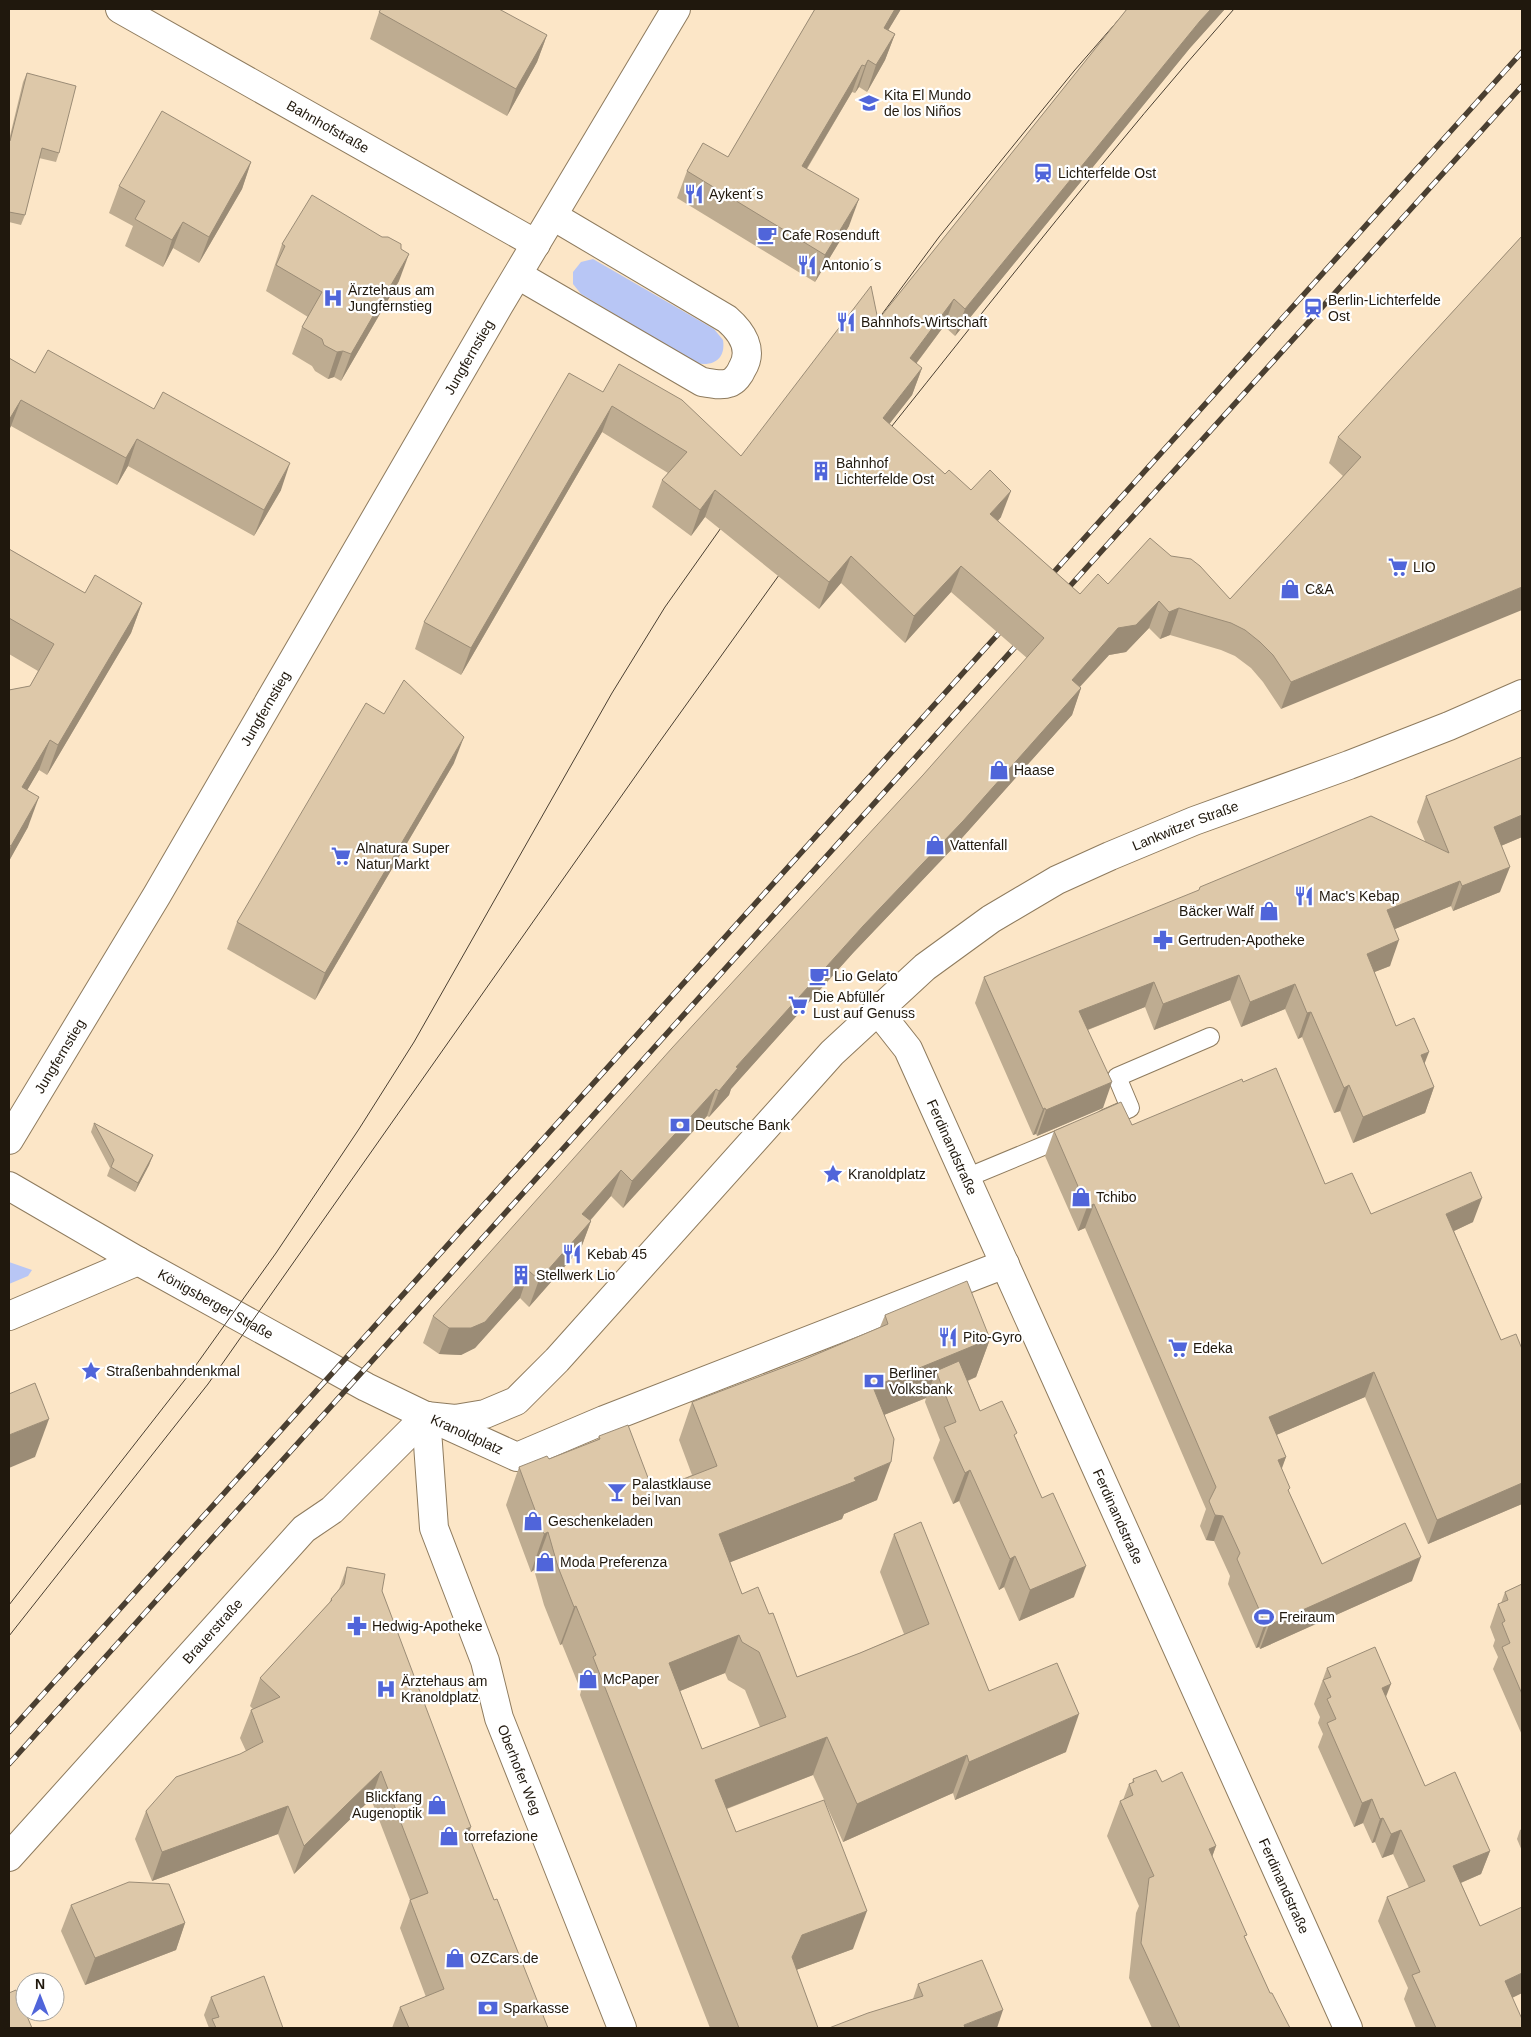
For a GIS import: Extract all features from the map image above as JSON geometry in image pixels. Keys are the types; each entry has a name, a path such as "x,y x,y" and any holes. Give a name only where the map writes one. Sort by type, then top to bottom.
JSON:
{"street":[{"name":"Bahnhofstraße","path":"120,9 536,244"},
{"name":"Jungfernstieg","path":"9,1140 156,895 536,244 676,9"},
{"path":"518,275 702,382 715,384 729,383 739,375 747,362 746,347 740,331 728,319 553,216"},
{"name":"Lankwitzer Straße","path":"878,1011 925,968 959,941 991,919 1057,880 1194,821 1358,762 1449,726 1522,694"},
{"name":"Ferdinandstraße","path":"878,1011 908,1049 1348,2028"},
{"name":"Kranoldplatz","path":"426,1416 455,1419 485,1414 516,1401 568,1348 832,1053 878,1011"},
{"name":"Königsberger Straße","path":"9,1186 138,1261 366,1387 426,1416"},
{"path":"9,1316 138,1261"},
{"name":"Kranoldplatz","path":"426,1416 517,1457 604,1420 1005,1264"},
{"name":"Brauerstraße","path":"9,1857 304,1530 332,1510 426,1416"},
{"name":"Oberhofer Weg","path":"426,1416 434,1528 485,1661 499,1718 622,2028"}],"lane":[{"path":"966,1178 1130,1108 1117,1077 1210,1037"}],"shaded area":[{"path":"593,259 714,329 723,340 720,357 708,364 696,363 581,294 573,284 573,272 581,262"},
{"path":"9,1262 32,1270 28,1276 9,1284"}],"building":[{"path":"381,9 499,9 547,35 516,89 379,12"},
{"path":"815,9 895,9 884,28 895,34 876,65 868,60 865,66 862,65 802,166 859,199 825,255 687,171 703,143 728,157"},
{"path":"1127,9 1211,9 965,309 954,299 910,358 922,368 883,418 945,474 949,470 971,490 990,470 1011,491 990,514 1080,594 1098,574 1108,584 1150,538 1171,556 1191,559 1200,566 1230,599 1361,457 1338,437 1522,236 1522,587 1291,682 1273,655 1260,642 1245,630 1231,623 1179,608 1169,612 1159,601 1136,625 1118,628 1072,680 1081,688 963,821 863,926 736,1067 738,1068 719,1091 716,1089 632,1181 621,1170 582,1214 591,1221 539,1280 529,1271 485,1322 471,1328 449,1328 433,1316 672,1048 923,775 1044,638 961,566 914,616 851,556 829,582 715,490 700,510 662,480 687,452 612,406 471,648 424,622 569,373 603,392 619,364 682,400 741,456 871,286 878,320"},
{"path":"27,73 76,86 59,153 42,148 25,215 9,212 9,140"},
{"path":"162,111 251,162 209,237 183,222 172,240 135,219 145,201 119,186"},
{"name":"Ärztehaus am Jungfernstieg","path":"312,195 382,237 388,237 401,244 401,249 409,254 351,354 343,351 337,352 324,345 322,339 302,327 322,292 276,265 285,246 282,244"},
{"path":"48,350 154,409 163,392 290,463 264,510 137,439 126,458 21,400 9,420 9,358 35,373"},
{"path":"9,549 85,593 95,575 142,603 58,745 50,740 22,787 39,797 11,846 9,845 9,690 30,686 54,644 9,618"},
{"name":"Alnatura Super Natur Markt","path":"404,680 464,737 325,973 237,922 366,703 384,714"},
{"path":"1522,757 1522,815 1494,827 1510,867 1462,886 1460,881 1387,910 1399,940 1367,954 1396,1026 1414,1018 1429,1052 1421,1055 1434,1087 1363,1117 1349,1085 1344,1088 1311,1012 1307,1013 1295,984 1250,1002 1239,975 1163,1004 1154,982 1079,1011 1112,1082 1046,1110 1045,1108 1043,1109 984,977 1199,890 1200,887 1371,816 1449,853 1426,796"},
{"path":"1276,1068 1325,1184 1352,1173 1371,1214 1471,1172 1482,1198 1446,1214 1501,1340 1516,1334 1522,1349 1522,1483 1437,1520 1374,1372 1269,1417 1286,1457 1278,1460 1290,1488 1288,1490 1322,1564 1405,1523 1421,1557 1269,1625 1268,1622 1265,1623 1237,1559 1240,1553 1223,1516 1215,1515 1209,1501 1216,1487 1094,1204 1087,1207 1054,1131 1121,1102 1132,1125 1242,1079 1243,1082"},
{"path":"94,1123 153,1155 138,1183 111,1167 114,1160"},
{"path":"967,1281 990,1339 873,1387 894,1439 891,1462 854,1478 856,1481 719,1534 742,1594 758,1587 769,1614 773,1613 797,1677 860,1653 929,1624 894,1534 921,1522 989,1691 1057,1663 1079,1714 969,1762 967,1755 857,1804 827,1737 715,1780 736,1832 824,1800 867,1911 802,1935 792,1957 818,2028 739,2028 593,1657 596,1655 558,1567 548,1532 544,1534 519,1467 547,1456 549,1459 600,1439 599,1436 628,1425 653,1491 717,1466 692,1402 803,1360 888,1324 885,1315","holes":["739,1635 742,1642 759,1652 786,1717 702,1749 669,1663"]},
{"path":"959,1361 980,1411 1002,1401 1017,1433 1014,1435 1042,1498 1053,1493 1086,1566 1030,1590 1015,1556 1010,1559 970,1470 965,1473 944,1427 956,1422 936,1371"},
{"path":"35,1383 49,1419 9,1435 9,1394"},
{"path":"347,1567 385,1574 382,1591 471,1827 466,1829 494,1900 497,1899 548,2028 409,2028 400,2007 444,1989 410,1900 428,1893 381,1771 304,1846 288,1806 162,1852 146,1811 176,1777 240,1754 263,1742 251,1710 280,1697 260,1678 332,1600 344,1584"},
{"path":"1522,1584 1522,1694 1502,1647 1510,1643 1502,1623 1505,1621 1498,1604 1508,1600 1505,1592"},
{"path":"1375,1647 1391,1684 1382,1688 1425,1786 1455,1772 1490,1851 1453,1866 1480,1926 1522,1907 1522,1973 1505,1981 1522,2019 1522,2028 1436,2028 1412,1975 1420,1972 1387,1897 1425,1881 1401,1830 1391,1834 1383,1818 1380,1819 1372,1799 1362,1803 1327,1723 1336,1719 1327,1699 1331,1697 1323,1680 1331,1677 1327,1668"},
{"path":"1156,1770 1162,1782 1182,1772 1216,1846 1209,1849 1247,1935 1244,1936 1270,1993 1272,1993 1290,2028 1180,2028 1141,1943 1149,1878 1154,1876 1120,1801 1133,1795 1129,1784 1134,1782 1133,1779"},
{"path":"129,1882 169,1884 185,1923 95,1958 71,1905"},
{"path":"982,1960 1003,2010 964,2025 965,2028 829,2028 868,2013 923,1996 918,1984"},
{"path":"264,1976 283,2028 216,2028 212,2019 219,2017 211,1997"},
{"path":"15,1990 15,2022 29,2022 32,2028 9,2028 9,1993"}],"tram line":[{"path":"874,325 939,237 1074,71 1128,9"},
{"path":"884,436 1100,167 1234,9"},
{"path":"9,1605 191,1372 276,1253 359,1129 414,1042 612,693 665,607 728,518"},
{"path":"9,1636 208,1384 658,744 787,564"}],"railway":[{"path":"1045,582 1522,52"},
{"path":"1061,596 1522,86"},
{"path":"9,1732 1008,623"},
{"path":"9,1764 1024,637"}],"place":[{"name":"Kita El Mundo de los Niños","path":"869,103"},
{"name":"Lichterfelde Ost","path":"1043,173"},
{"name":"Aykent´s","path":"694,194"},
{"name":"Cafe Rosenduft","path":"767,235"},
{"name":"Antonio´s","path":"807,265"},
{"name":"Ärztehaus am Jungfernstieg","path":"333,298"},
{"name":"Berlin-Lichterfelde Ost","path":"1313,308"},
{"name":"Bahnhofs-Wirtschaft","path":"846,322"},
{"name":"Bahnhof Lichterfelde Ost","path":"821,471"},
{"name":"LIO","path":"1398,567"},
{"name":"C&A","path":"1290,589"},
{"name":"Haase","path":"999,770"},
{"name":"Vattenfall","path":"935,845"},
{"name":"Alnatura Super Natur Markt","path":"341,856"},
{"name":"Mac's Kebap","path":"1304,896"},
{"name":"Bäcker Walf","path":"1269,911"},
{"name":"Gertruden-Apotheke","path":"1163,940"},
{"name":"Lio Gelato","path":"819,976"},
{"name":"Die Abfüller Lust auf Genuss","path":"798,1005"},
{"name":"Deutsche Bank","path":"680,1125"},
{"name":"Kranoldplatz","path":"833,1174"},
{"name":"Tchibo","path":"1081,1197"},
{"name":"Kebab 45","path":"572,1254"},
{"name":"Stellwerk Lio","path":"521,1275"},
{"name":"Pito-Gyro","path":"948,1337"},
{"name":"Edeka","path":"1178,1348"},
{"name":"Straßenbahndenkmal","path":"91,1371"},
{"name":"Berliner Volksbank","path":"874,1381"},
{"name":"Palastklause bei Ivan","path":"617,1492"},
{"name":"Geschenkeladen","path":"533,1521"},
{"name":"Moda Preferenza","path":"545,1562"},
{"name":"Freiraum","path":"1264,1617"},
{"name":"Hedwig-Apotheke","path":"357,1626"},
{"name":"McPaper","path":"588,1679"},
{"name":"Ärztehaus am Kranoldplatz","path":"386,1689"},
{"name":"Blickfang Augenoptik","path":"437,1805"},
{"name":"torrefazione","path":"449,1836"},
{"name":"OZCars.de","path":"455,1958"},
{"name":"Sparkasse","path":"488,2008"}]}
